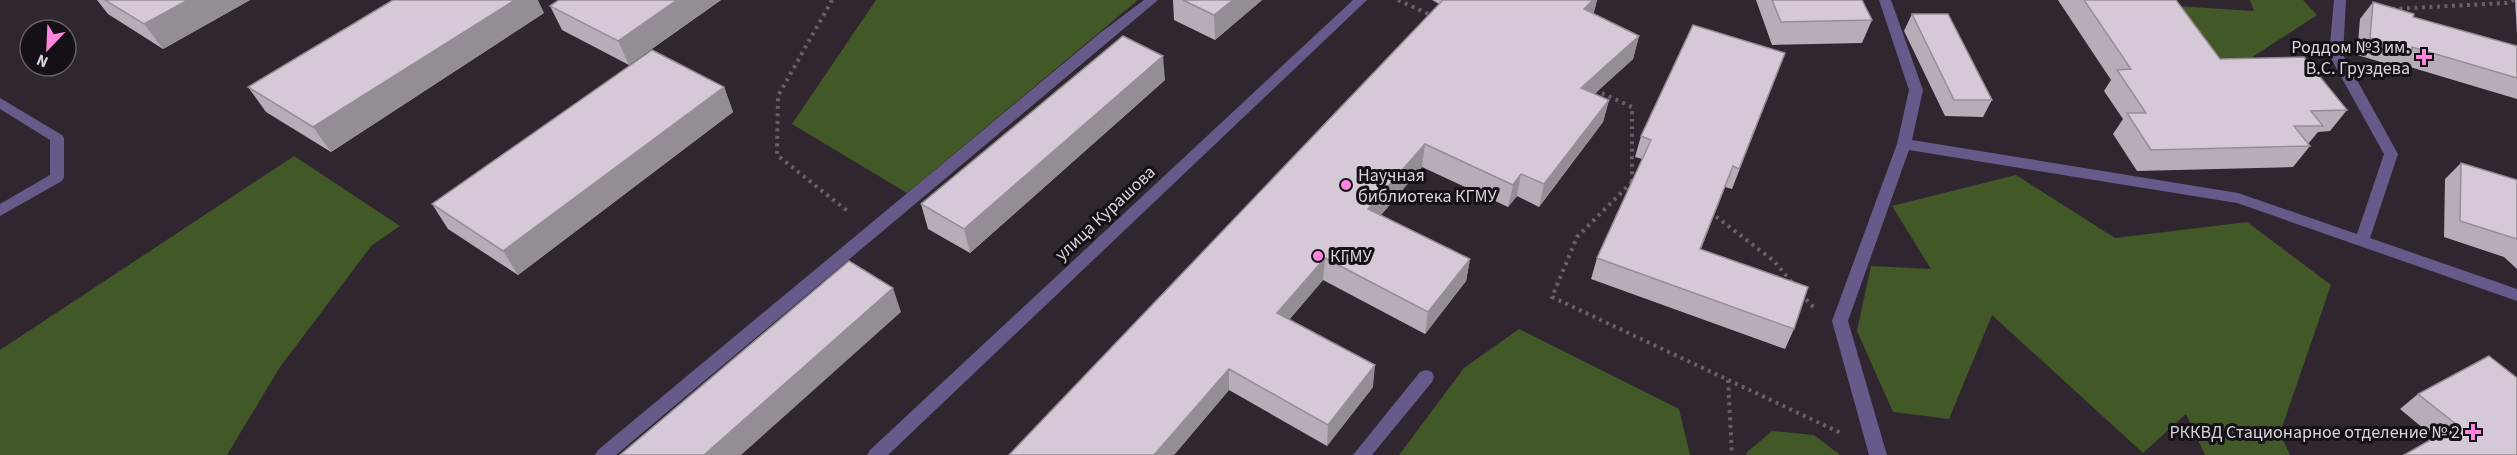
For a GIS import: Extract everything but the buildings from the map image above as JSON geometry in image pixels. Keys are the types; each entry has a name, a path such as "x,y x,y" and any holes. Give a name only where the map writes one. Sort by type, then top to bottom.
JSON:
{"street":[{"path":"604,455 1105,36 1152,0"},
{"name":"улица Курашова","path":"876,455 1361,0"},
{"path":"1877,452 1840,321 1904,144 1916,90 1885,0"},
{"path":"2340,0 2336,55 2391,154 2362,241"},
{"path":"0,103 57,138 57,177 0,211"},
{"path":"1904,144 2238,198 2517,295"},
{"path":"1362,455 1426,377"}],"path":[{"path":"832,0 778,96 777,156 872,231"},
{"path":"1398,0 1441,20"},
{"path":"2387,9 2506,3 2514,0"},
{"path":"1590,87 1632,107 1632,182 1577,237 1552,297 1877,452"},
{"path":"1632,182 1643,186"},
{"path":"1709,211 1774,261 1813,309 1840,321"},
{"path":"1728,380 1732,455"}],"green space":[{"path":"876,0 1138,0 907,193 792,124"},
{"path":"2250,0 2303,0 2317,15 2234,69 2196,57 2160,5 2254,11"},
{"path":"294,156 400,226 372,245 280,367 227,455 0,455 0,350"},
{"path":"2016,175 2115,238 2247,222 2331,285 2280,433 2290,455 2205,455 2186,414 2143,453 1992,315 1949,419 1893,412 1857,331 1871,266 1931,269 1892,206"},
{"path":"1519,329 1679,409 1690,455 1399,455 1464,368"},
{"path":"1772,431 1814,435 1840,455 1747,455 1746,453"}],"place":[{"name":"Роддом №3 им. В.С. Груздева","path":"2424,57"},
{"name":"Научная библиотека КГМУ","path":"1346,185"},
{"name":"КГМУ","path":"1318,256"},
{"name":"РККВД Стационарное отделение № 2","path":"2473,432"}]}
